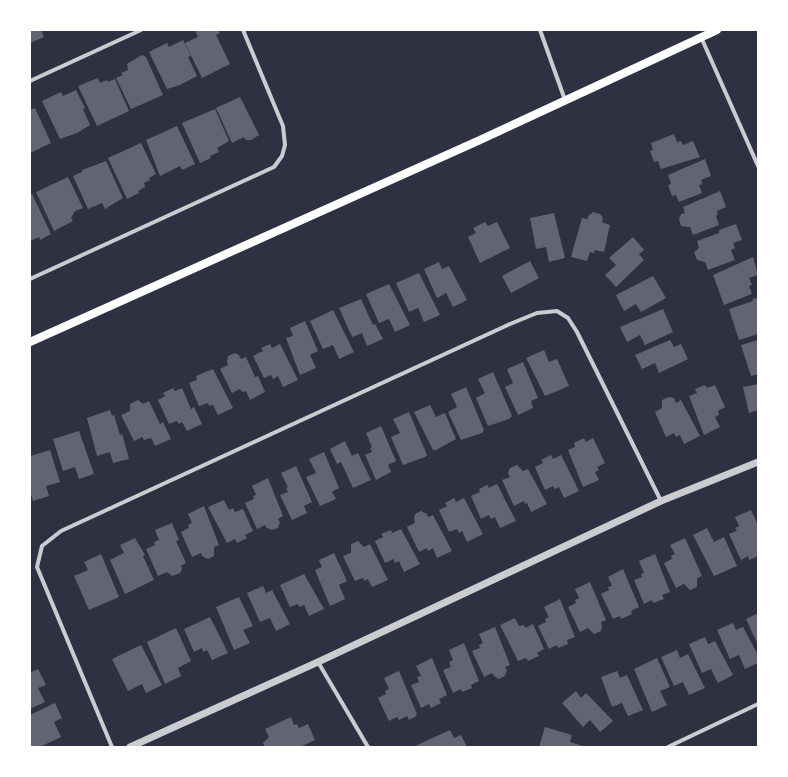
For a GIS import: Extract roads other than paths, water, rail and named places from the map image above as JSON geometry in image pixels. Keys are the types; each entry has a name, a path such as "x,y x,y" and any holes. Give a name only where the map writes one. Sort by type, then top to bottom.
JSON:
{"main road":[{"path":"30,342 565,101 717,30"}],"street":[{"path":"30,81 140,30"},
{"path":"30,279 274,167 282,156 285,145 283,126 243,30"},
{"path":"540,30 565,101"},
{"path":"701,37 758,166"},
{"path":"112,747 37,567 42,546 61,531 510,324 537,313 557,311 568,318 577,332 661,501"},
{"path":"130,747 318,662 661,501 758,462"},
{"path":"318,662 368,747"},
{"path":"668,747 758,704"}]}
